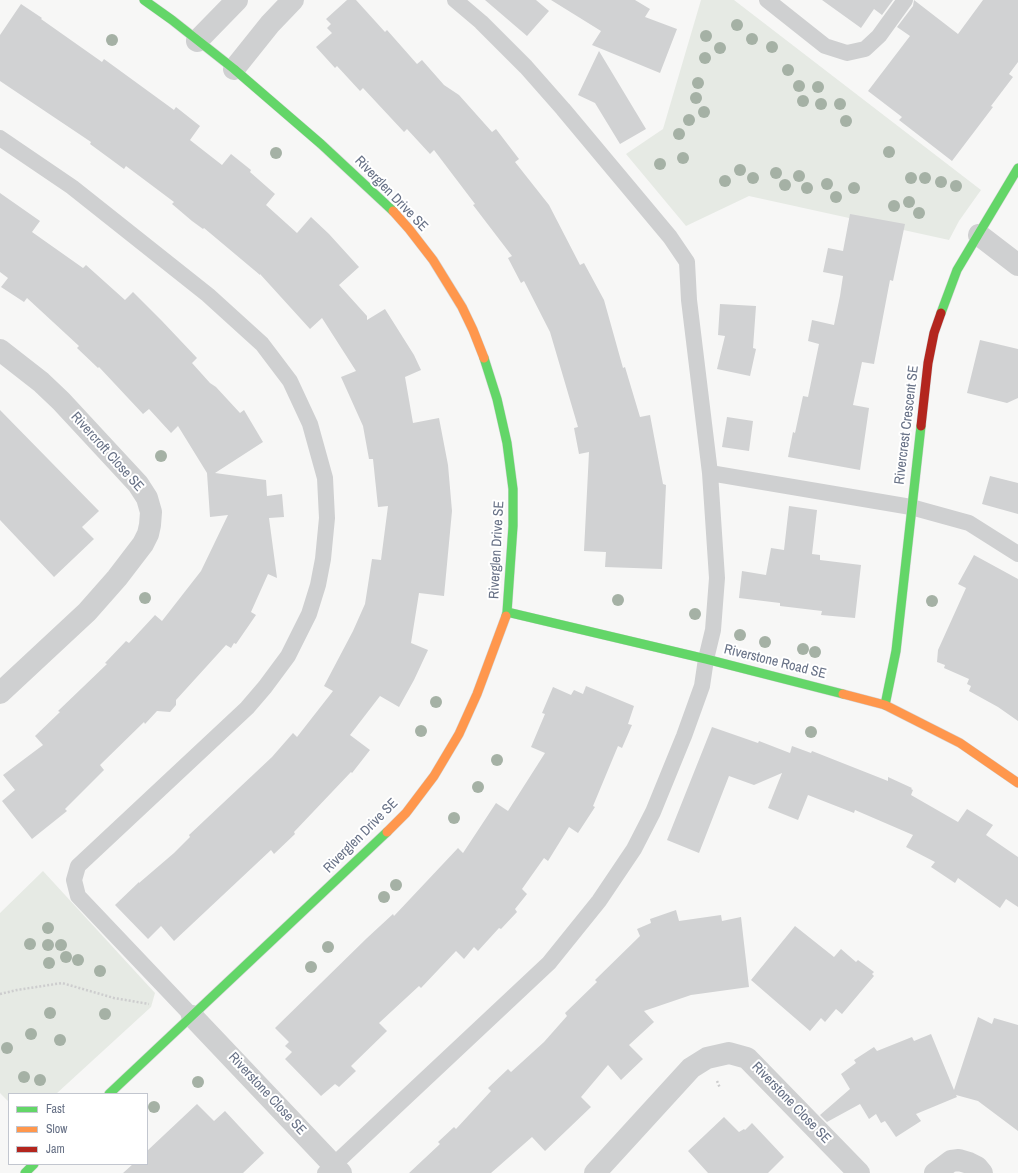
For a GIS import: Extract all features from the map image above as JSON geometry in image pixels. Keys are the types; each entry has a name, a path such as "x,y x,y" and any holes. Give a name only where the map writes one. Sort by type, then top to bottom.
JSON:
{"street":[{"name":"Riverglen Drive SE","path":"110,1093 371,848 406,813 434,776 459,734 477,694 508,612 513,526 513,488 507,443 497,399 473,330 462,307 433,260 404,223 321,144 234,69 144,0"},
{"path":"197,41 237,0"},
{"path":"234,69 270,24 293,0"},
{"name":"Rivercrest Crescent SE","path":"885,705 896,651 910,507 928,363 934,333 957,270 1018,168"},
{"path":"978,235 1018,265"},
{"name":"Rivercroft Close SE","path":"0,350 41,382 128,473 138,484 147,498 150,512 148,534 143,544 117,578 87,612 0,693"},
{"name":"Riverstone Road SE","path":"508,612 706,659 885,705 960,743 1018,783"},
{"name":"Riverstone Close SE","path":"192,1016 333,1170"},
{"name":"Riverstone Close SE","path":"595,1173 691,1068 707,1058 729,1053 747,1058 859,1173"},
{"path":"935,1173 951,1161 959,1160 977,1167 982,1173"},
{"path":"25,1173 33,1165"}],"lane":[{"path":"333,1170 549,963 599,901 634,849 653,812 684,736 702,686 706,659 713,630 717,578 710,473 687,262 670,238 563,109 526,67 481,22 455,0"},
{"path":"767,0 825,46 847,53 865,49 879,36 905,0"},
{"path":"0,138 72,187 208,295 262,344 290,381 310,424 325,478 326,518 323,559 318,585 309,614 288,656 247,708 78,866 74,880 78,896 192,1016"},
{"path":"710,473 910,507 969,523 1018,554"}],"path":[{"path":"0,994 62,983 114,998 148,1004 156,1003 172,996"}],"shaded area":[{"path":"701,0 734,0 981,190 959,221 949,240 749,196 686,226 626,154 663,129"},
{"path":"43,871 155,993 151,1007 57,1093 8,1093 8,1101 0,1093 0,913"}],"building":[{"path":"347,0 356,0 385,32 387,30 417,64 422,60 444,85 459,95 492,132 496,129 519,159 515,162 549,205 580,265 584,263 604,300 623,368 625,367 640,417 650,415 663,484 666,485 662,569 605,567 606,552 584,551 589,452 579,454 574,428 578,427 550,332 524,281 521,283 508,258 512,256 434,150 430,154 407,129 404,132 363,88 360,91 337,66 335,68 316,47 332,33 327,28 331,24 326,19"},
{"path":"485,0 536,0 549,11 527,36"},
{"path":"551,0 635,0 650,9 645,17 677,29 660,73 592,45 601,31"},
{"path":"822,0 893,0 882,15 874,9 861,28"},
{"path":"914,0 958,34 983,0 1018,0 1018,62 1009,74 1013,77 991,106 993,107 952,161 899,120 902,117 868,91 910,36 897,27 913,6"},
{"path":"21,4 102,62 104,59 174,110 176,107 200,126 190,140 222,165 231,154 251,170 250,172 275,194 266,205 297,233 311,217 329,234 359,267 339,285 367,316 367,320 385,309 414,355 421,370 405,377 413,423 439,418 448,465 452,511 444,596 419,593 411,643 428,650 399,707 380,696 350,735 370,750 352,773 351,772 294,832 295,834 274,854 271,850 174,941 161,926 148,939 115,905 139,882 174,853 190,837 189,835 272,757 293,733 297,737 333,691 324,686 353,631 365,604 372,559 381,560 388,506 378,507 373,459 369,459 363,426 341,377 356,371 322,318 310,329 260,274 204,228 203,229 192,221 172,204 174,202 126,166 124,169 90,144 91,142 0,81 0,35"},
{"path":"599,51 646,129 620,144 595,103 578,95"},
{"path":"0,193 40,221 32,232 83,268 86,265 125,300 133,292 197,358 192,363 210,383 216,387 240,413 244,410 263,442 215,473 266,480 267,496 282,494 284,517 269,518 277,578 268,574 251,612 256,615 236,644 234,643 231,648 226,645 176,700 176,705 170,712 157,711 145,724 144,722 100,765 104,770 65,809 67,811 32,839 2,801 15,790 3,775 43,745 35,736 60,712 58,711 107,664 105,663 126,641 129,643 155,615 162,621 201,571 228,515 210,517 207,473 178,426 171,433 149,409 143,414 99,367 98,368 77,348 79,346 27,298 24,302 1,287 8,278 0,272"},
{"path":"850,214 905,224 893,281 890,280 874,364 862,362 853,405 869,408 860,470 788,457 803,396 808,397 819,344 808,341 812,320 834,325 840,296 843,276 823,272 828,248 843,251"},
{"path":"720,304 756,306 753,348 756,349 750,376 717,369 725,336 718,335"},
{"path":"980,340 1018,349 1018,398 1007,403 967,393"},
{"path":"0,410 99,511 82,527 94,539 54,577 0,520"},
{"path":"727,417 753,421 749,451 722,447"},
{"path":"990,476 1018,483 1018,514 982,504"},
{"path":"789,506 817,510 812,554 820,555 820,560 861,565 855,618 821,615 822,611 780,606 780,603 739,598 742,571 766,575 771,548 784,550"},
{"path":"974,555 1018,579 1018,721 998,707 969,691 971,686 967,684 969,679 944,668 945,665 937,662 938,650 966,588 958,584"},
{"path":"586,686 634,706 628,724 632,725 622,748 618,746 593,806 595,807 578,833 569,827 548,861 544,858 522,889 527,894 515,909 517,912 501,929 499,928 478,951 474,947 464,959 456,951 421,988 419,986 379,1023 387,1031 351,1066 356,1071 339,1087 335,1084 321,1096 285,1059 292,1052 285,1046 289,1042 275,1028 367,938 393,914 394,916 458,848 463,853 496,803 508,811 545,753 531,747 545,714 542,713 553,687 571,695 574,690 583,694"},
{"path":"712,727 758,743 759,741 790,753 792,746 811,753 812,751 888,781 888,777 912,788 911,789 913,790 911,795 958,822 967,809 993,825 986,835 1018,857 1018,907 1006,899 1000,908 958,878 955,883 931,867 935,862 906,847 913,835 855,810 854,813 808,795 798,820 768,808 782,773 754,785 729,776 699,853 667,840"},
{"path":"676,910 679,921 721,915 722,921 741,917 749,987 691,995 644,1011 654,1022 629,1045 643,1059 621,1080 608,1065 581,1097 591,1107 545,1151 532,1137 491,1173 409,1173 440,1144 438,1142 454,1127 456,1129 491,1091 488,1088 508,1069 511,1072 544,1042 567,1016 565,1013 597,982 595,980 640,936 637,929 651,923 650,919"},
{"path":"795,926 834,957 841,949 856,962 858,960 874,972 872,974 874,976 842,1014 836,1009 825,1022 821,1018 810,1031 751,980"},
{"path":"978,1017 992,1024 994,1018 1018,1025 1018,1131 978,1101 956,1095 957,1097 916,1114 921,1121 896,1137 885,1121 881,1123 876,1114 869,1119 860,1104 827,1122 820,1115 850,1089 841,1074 856,1063 854,1060 874,1047 877,1051 912,1037 914,1041 931,1034 954,1090"},
{"path":"197,1104 214,1121 225,1111 264,1153 243,1173 123,1173 132,1165 148,1165 148,1150"},
{"path":"724,1117 739,1132 744,1129 745,1130 752,1123 784,1157 768,1173 708,1173 688,1151"}],"traffic: fast":[{"path":"144,0 234,69 321,144 393,211"},
{"path":"941,313 957,270 1018,168"},
{"path":"484,358 497,399 507,443 513,489 513,526 506,616"},
{"path":"885,705 896,651 921,426"},
{"path":"507,612 706,659 843,694"},
{"path":"110,1093 387,832"},
{"path":"25,1173 33,1165"}],"traffic: slow":[{"path":"393,211 433,260 462,307 484,358"},
{"path":"387,832 406,813 434,776 459,734 477,694 506,616"},
{"path":"843,694 885,705 960,743 1018,783"}],"traffic: jam":[{"path":"921,426 928,363 934,333 941,313"}]}
